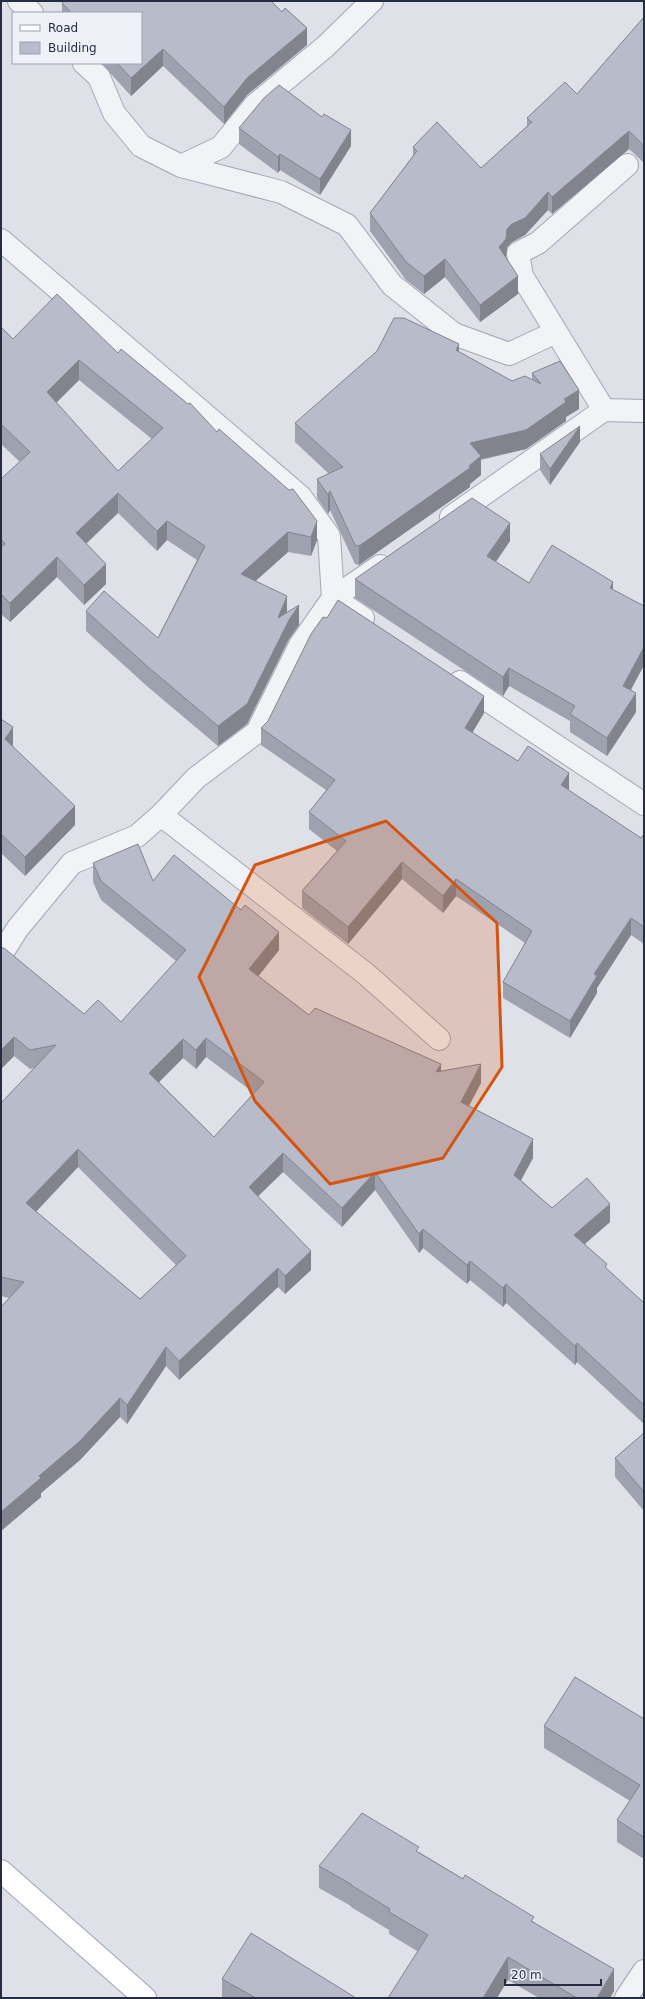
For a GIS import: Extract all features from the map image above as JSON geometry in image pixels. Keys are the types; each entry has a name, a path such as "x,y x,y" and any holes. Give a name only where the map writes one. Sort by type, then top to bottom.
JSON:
{"main road":[{"path":"1,1871 145,1998"}],"street":[{"path":"19,1 31,12"},
{"path":"181,166 221,147 255,105 326,46 372,1"},
{"path":"85,64 99,77 114,113 141,146 181,166 281,192 347,225 392,284 454,334 509,354 556,332"},
{"path":"604,410 522,276 518,253 538,243 627,165"},
{"path":"1,240 300,496 329,536 333,598"},
{"path":"433,529 604,410 644,411"},
{"path":"1,955 18,928 72,863 137,836 161,815 196,778 257,732 300,645 333,598 396,555"},
{"path":"333,598 380,629"},
{"path":"446,673 644,804"},
{"path":"161,815 366,974 438,1039"},
{"path":"626,1998 644,1971"}],"highlighted area":[{"path":"386,821 497,923 502,1067 443,1158 330,1184 255,1101 199,977 255,865"}],"building":[{"path":"64,1 271,1 282,12 285,8 307,28 247,78 224,107 163,49 131,78 118,64 142,64 142,12 71,12 62,3"},
{"path":"644,17 644,144 643,145 629,131 552,197 548,192 525,218 512,224 507,229 506,239 499,247 518,276 480,305 445,259 424,276 406,262 370,213 417,151 413,147 437,122 481,168 532,122 527,118 565,82 577,94"},
{"path":"279,85 322,117 324,114 351,130 320,179 280,154 278,157 239,128 264,98"},
{"path":"57,294 118,353 121,349 188,404 190,403 217,432 219,429 289,490 293,489 317,521 311,537 288,532 241,574 287,596 278,618 299,605 289,620 247,704 218,726 148,667 86,611 104,591 158,638 205,546 167,521 157,531 118,493 76,533 106,564 84,585 57,557 10,603 1,594 1,547 5,544 1,539 1,479 30,452 1,424 1,327 13,339","holes":["79,360 163,428 118,471 47,392"]},
{"path":"394,318 404,318 459,344 456,350 512,381 525,376 541,384 532,373 560,361 579,390 564,399 566,402 526,430 470,443 481,456 469,466 470,468 359,546 355,545 330,491 328,495 317,479 343,467 295,423 377,351"},
{"path":"580,426 550,469 540,454"},
{"path":"472,498 510,523 487,556 529,583 552,545 613,582 610,588 644,606 644,647 623,686 636,693 607,738 570,714 575,706 509,668 503,677 355,579"},
{"path":"338,600 484,696 465,728 518,761 528,746 569,773 561,785 641,838 644,834 644,927 631,918 594,974 597,976 570,1021 503,982 532,931 456,879 443,896 402,862 348,927 302,891 346,841 309,812 335,780 261,728 268,721 311,634 323,617 327,618"},
{"path":"1,719 13,727 5,739 75,806 25,857 1,834"},
{"path":"138,844 153,881 174,855 241,910 245,905 279,932 249,969 309,1015 315,1008 441,1064 436,1072 481,1064 461,1102 533,1139 514,1175 552,1208 587,1178 610,1204 574,1235 607,1264 605,1267 644,1303 644,1405 577,1343 575,1346 506,1284 503,1288 470,1261 467,1265 423,1229 419,1234 375,1172 342,1208 283,1153 249,1187 311,1251 285,1276 278,1268 179,1361 166,1347 127,1405 120,1398 80,1441 39,1476 41,1478 1,1512 1,1307 24,1282 1,1277 1,1103 56,1045 30,1050 14,1037 1,1050 1,948 4,948 84,1014 98,1000 121,1022 186,950 101,881 93,863","holes":["206,1038 264,1082 214,1137 149,1073 183,1039 196,1050","78,1149 186,1256 140,1299 26,1203"]},
{"path":"644,1433 644,1492 615,1458"},
{"path":"575,1677 644,1719 644,1837 617,1820 640,1785 544,1726"},
{"path":"362,1813 419,1847 416,1851 463,1879 465,1875 534,1917 531,1921 614,1969 597,1998 577,1998 508,1957 483,1998 388,1998 428,1935 389,1912 390,1909 351,1884 319,1866"},
{"path":"251,1933 356,1998 256,1998 222,1979"}]}
